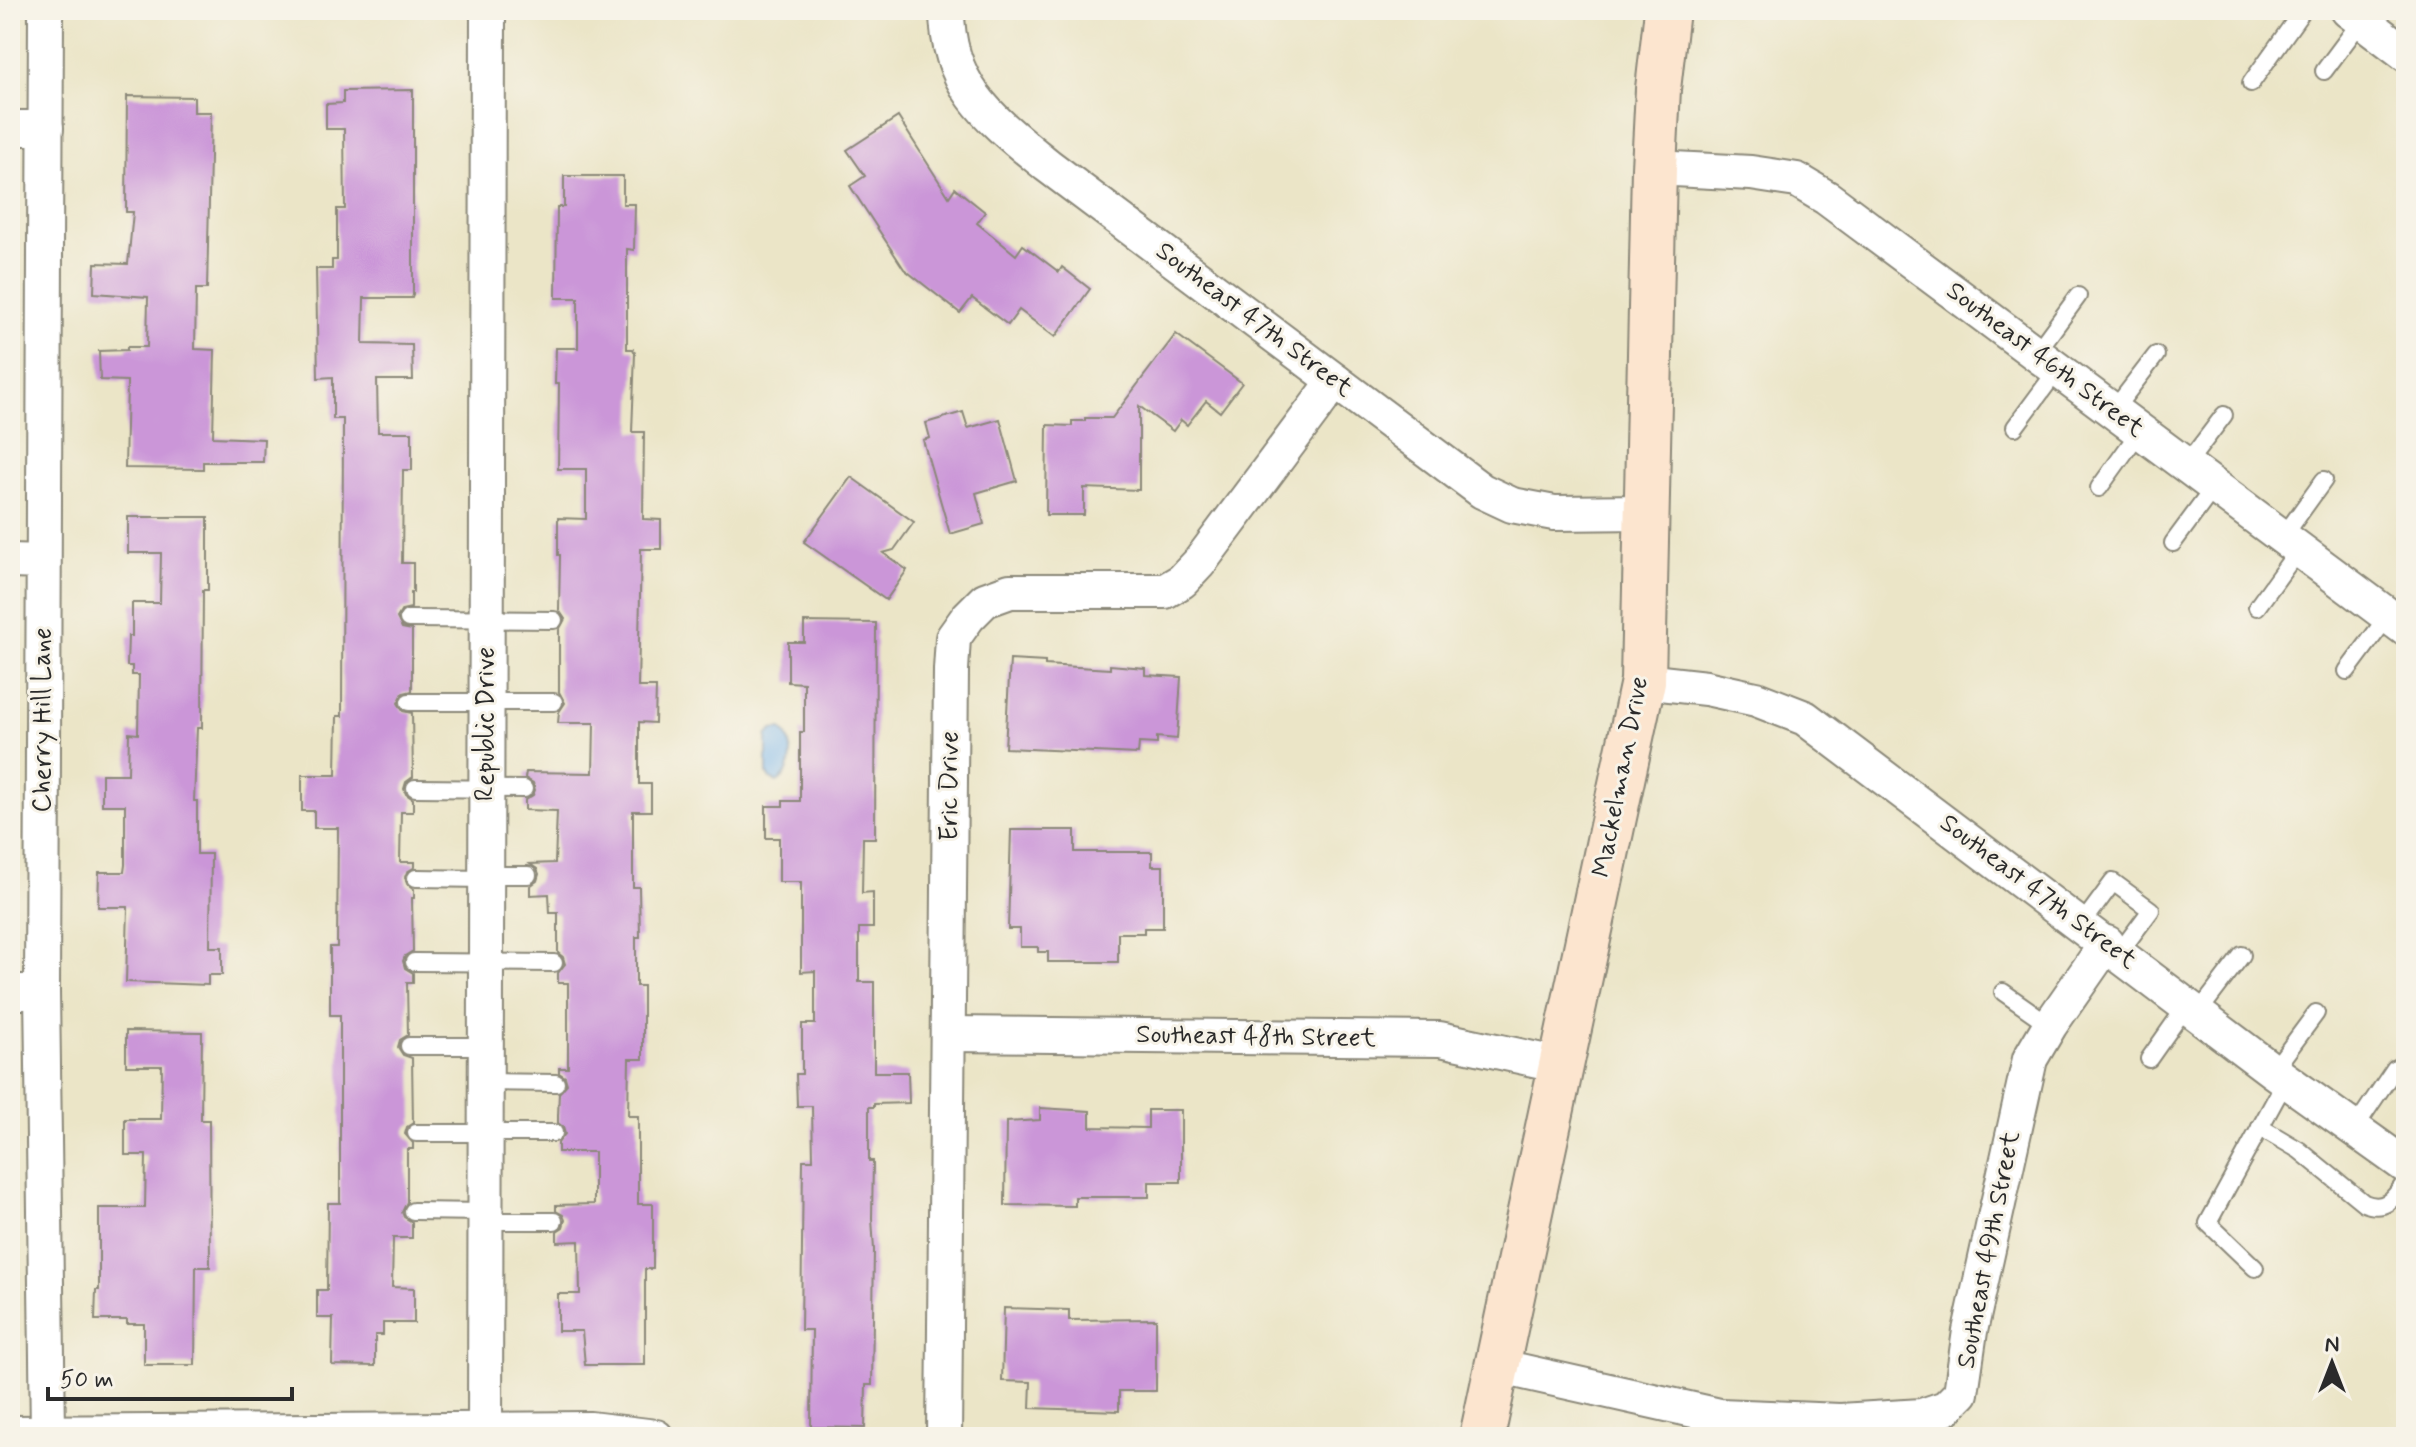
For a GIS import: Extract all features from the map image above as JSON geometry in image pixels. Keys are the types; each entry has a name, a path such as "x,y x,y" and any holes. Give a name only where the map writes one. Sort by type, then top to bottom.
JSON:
{"street":[{"name":"Cherry Hill Lane","path":"46,10 46,128 27,562 26,992 48,1431"},
{"name":"Republic Drive","path":"485,1433 488,10"},
{"name":"Southeast 47th Street","path":"947,10 952,55 964,81 990,119 1482,491 1512,505 1554,513 1645,512"},
{"name":"Mackelman Drive","path":"1482,1437 1643,681 1654,168 1658,89 1667,10"},
{"path":"2353,13 2406,54"},
{"path":"10,128 46,128"},
{"name":"Southeast 46th Street","path":"1654,168 1751,173 1797,180 1827,198 2397,622"},
{"name":"Eric Drive","path":"944,1437 953,638 985,600 1010,591 1138,593 1165,591 1182,581 1199,563 1335,381"},
{"name":"Southeast 47th Street","path":"1643,681 1731,693 1805,718 2279,1075 2406,1166"},
{"name":"Southeast 49th Street","path":"1497,1366 1720,1416 1840,1421 1922,1416 1946,1408 1961,1393 1970,1331 2030,1059 2103,940"},
{"name":"Southeast 48th Street","path":"948,1034 1440,1039 1561,1065"},
{"path":"10,1433 485,1433 590,1429 656,1437"}],"lane":[{"path":"2251,83 2303,10"},
{"path":"2324,71 2353,13"},
{"path":"2015,427 2078,296"},
{"path":"2099,488 2156,355"},
{"path":"2186,465 2224,415"},
{"path":"2257,607 2324,480"},
{"path":"2173,543 2215,486"},
{"path":"408,619 554,620"},
{"path":"2347,671 2397,622"},
{"path":"409,702 554,702"},
{"path":"415,788 524,789"},
{"path":"416,878 528,875"},
{"path":"2149,1059 2242,955"},
{"path":"414,962 554,963"},
{"path":"2003,992 2050,1025"},
{"path":"2255,1268 2208,1223 2260,1127 2279,1075 2316,1013"},
{"path":"409,1046 486,1046"},
{"path":"2354,1129 2395,1068"},
{"path":"486,1082 556,1083"},
{"path":"2260,1127 2299,1150 2364,1203 2375,1207 2385,1205 2406,1181"},
{"path":"416,1133 554,1133"},
{"path":"413,1211 554,1221"}],"water":[{"path":"781,729 789,741 791,756 787,771 777,782 767,774 767,736 772,730"}],"building":[{"path":"413,90 413,295 412,298 364,298 363,344 412,345 413,380 377,380 378,432 412,432 412,470 403,470 402,563 413,563 413,592 411,608 402,610 397,618 402,628 412,630 412,691 403,693 398,703 403,711 412,713 413,777 406,782 404,789 413,799 413,812 401,812 400,862 415,862 415,867 405,877 407,884 414,889 413,951 403,961 405,968 413,973 413,983 407,983 408,1035 400,1040 398,1047 403,1055 412,1058 413,1123 407,1127 405,1134 413,1143 413,1149 407,1149 407,1202 402,1212 412,1222 412,1238 393,1238 392,1287 414,1288 414,1323 383,1323 383,1335 375,1335 375,1366 332,1365 333,1318 317,1318 317,1290 327,1290 328,1203 340,1203 340,1015 330,1015 330,947 337,947 338,828 314,828 314,811 302,811 302,775 336,775 337,716 342,716 343,419 333,419 333,377 318,378 316,269 332,269 332,260 337,260 337,209 345,209 344,129 326,129 326,104 343,103 343,91"},
{"path":"127,96 194,97 194,112 211,112 207,289 196,289 195,349 215,350 213,437 264,439 263,462 203,462 203,469 125,468 127,381 100,380 99,351 147,347 148,297 94,293 95,263 128,264 133,212 126,212"},
{"path":"898,117 949,197 955,188 985,212 977,223 1016,255 1023,245 1059,272 1062,267 1090,289 1055,337 1019,310 1008,325 972,298 960,313 904,269 850,186 865,176 847,150"},
{"path":"564,176 623,176 623,204 635,204 634,250 627,249 627,349 633,349 635,353 632,432 644,432 643,519 661,520 661,549 641,549 638,687 656,687 655,723 639,722 639,784 651,784 651,811 633,811 633,887 639,887 640,937 636,937 636,986 643,986 643,1059 629,1059 628,1116 638,1116 638,1204 653,1204 653,1269 645,1269 645,1365 585,1365 582,1331 558,1331 558,1294 580,1294 579,1241 557,1242 557,1231 563,1227 565,1220 556,1211 556,1205 594,1204 594,1152 558,1152 558,1143 565,1134 558,1123 558,1116 559,1093 567,1084 559,1068 568,1068 568,983 558,983 558,973 565,964 558,953 558,913 550,913 549,894 530,895 530,886 537,881 539,874 530,864 555,863 557,811 525,810 525,800 535,790 533,783 525,778 526,772 593,773 594,723 558,723 559,712 565,703 559,692 559,630 565,619 559,610 558,518 586,519 586,469 558,469 559,384 555,384 556,348 578,348 578,298 556,298 557,207 564,207"},
{"path":"1176,334 1242,383 1220,412 1206,401 1187,425 1181,420 1173,431 1139,406 1139,490 1084,488 1084,515 1046,515 1047,425 1072,426 1072,421 1085,421 1085,418 1112,418"},
{"path":"963,412 968,428 1000,419 1017,481 976,493 984,524 950,534 923,440 930,438 926,423"},
{"path":"851,477 914,522 894,550 883,553 907,570 886,600 804,542"},
{"path":"128,517 208,517 208,590 203,590 202,728 197,728 194,801 197,801 197,854 211,854 210,947 222,947 222,975 208,975 208,985 126,982 128,907 98,907 99,872 124,872 125,865 125,805 102,805 102,774 128,774 129,733 138,734 139,675 132,675 132,666 127,666 128,636 132,636 132,603 160,603 161,553 128,553"},
{"path":"804,622 876,623 875,838 863,838 862,893 873,892 873,928 859,928 859,982 874,982 874,1072 908,1072 909,1103 874,1104 874,1107 869,1107 874,1250 872,1385 866,1385 865,1428 811,1427 812,1330 801,1330 803,1160 813,1160 812,1106 797,1106 796,1074 802,1074 802,1024 815,1024 815,971 801,972 801,882 779,882 779,838 766,838 766,806 783,806 783,801 800,801 804,683 788,682 788,642 804,642"},
{"path":"1010,660 1110,669 1110,665 1145,668 1145,675 1181,677 1177,739 1157,737 1157,744 1139,743 1138,754 1005,748"},
{"path":"1011,830 1075,830 1075,852 1152,852 1152,866 1163,866 1163,928 1144,928 1144,933 1118,933 1118,962 1048,962 1048,952 1038,952 1038,947 1020,947 1020,929 1008,929"},
{"path":"126,1031 202,1032 201,1120 209,1120 210,1267 196,1267 195,1365 144,1365 144,1324 127,1324 127,1320 95,1320 96,1290 99,1290 99,1208 145,1208 146,1155 125,1155 125,1119 161,1119 162,1066 126,1066"},
{"path":"1040,1108 1090,1111 1090,1127 1148,1128 1148,1110 1181,1110 1181,1182 1149,1182 1149,1197 1075,1197 1075,1206 1005,1205 1006,1122 1040,1120"},
{"path":"1004,1308 1069,1310 1069,1320 1156,1319 1156,1391 1119,1391 1119,1411 1030,1408 1031,1382 1002,1381"}]}
